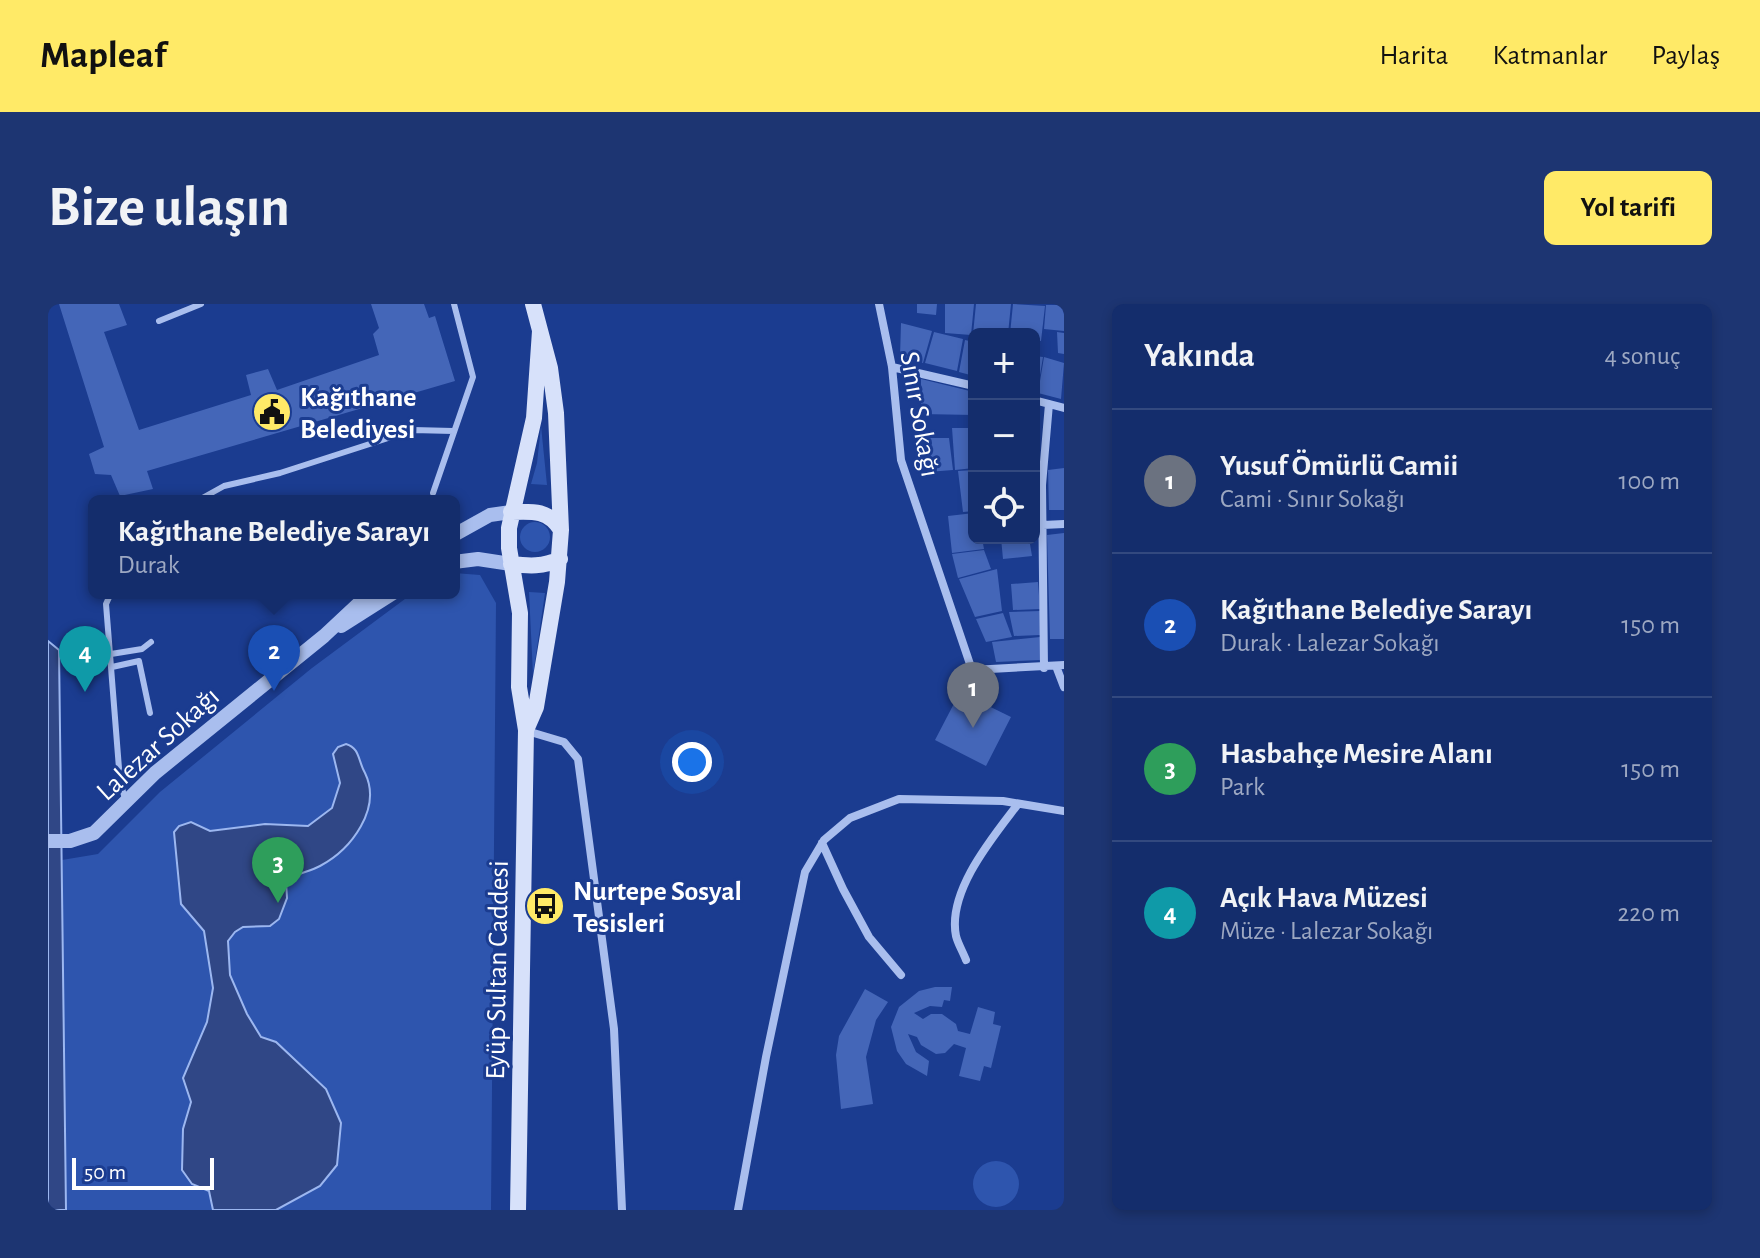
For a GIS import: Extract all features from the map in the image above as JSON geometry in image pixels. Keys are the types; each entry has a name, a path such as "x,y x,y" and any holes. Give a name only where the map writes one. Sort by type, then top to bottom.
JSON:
{"main road":[{"name":"Eyüp Sultan Caddesi","path":"526,730 536,707 560,559 561,530 556,413 550,368 533,304"},
{"name":"Eyüp Sultan Caddesi","path":"518,1210 526,730 519,687 520,613 509,548 511,512 534,418 540,331"},
{"path":"511,512 537,511 548,515 561,530"},
{"path":"511,564 535,567 560,559"}],"street":[{"name":"Sınır Sokağı","path":"879,304 892,367 901,460 972,670 1060,666"},
{"path":"892,367 968,385"},
{"path":"1040,402 1064,408"},
{"path":"1044,668 1042,485 1049,404"},
{"path":"460,532 490,515 511,512"},
{"path":"1043,525 1064,524"},
{"path":"460,561 478,559 511,564"},
{"name":"Lalezar Sokağı","path":"55,843 94,833 194,740 324,636 364,599"},
{"name":"Lalezar Sokağı","path":"324,636 383,599"},
{"path":"1060,666 1064,687"},
{"path":"526,730 564,742 578,759 614,1029 622,1210"},
{"path":"738,1210 805,872 822,843 850,818 899,799 1018,804 1064,811"},
{"path":"966,960 956,935 959,897 981,852 1018,804"},
{"path":"822,843 869,937 901,975"}],"lane":[{"path":"159,321 201,304"},
{"path":"433,493 473,377 454,304"},
{"path":"208,495 224,486 280,473 413,430 453,431"},
{"path":"108,599 106,604 120,781 126,802"},
{"path":"111,654 142,649 151,642"},
{"path":"112,667 139,661 150,713"}],"shaded area":[{"path":"541,426 547,485 531,484"},
{"path":"535,522 546,526 550,537 546,548 535,552 524,548 520,537 524,526"},
{"path":"460,573 480,575 496,603 491,1210 66,1210 62,860 98,854 160,792 312,668 405,599 460,599"},
{"path":"529,592 545,593 533,675"},
{"path":"48,641 59,650 66,1210 48,1210"},
{"path":"346,744 356,752 369,786 370,800 361,826 332,859 286,881 287,898 279,919 270,926 243,927 228,941 230,975 261,1037 276,1042 326,1089 341,1123 337,1165 320,1186 276,1210 213,1210 209,1191 192,1184 182,1170 183,1129 191,1102 183,1078 207,1022 213,988 204,931 181,904 174,832 179,826 191,822 210,831 265,824 308,826 332,808 340,783 333,754 338,747"},
{"path":"996,1161 1012,1168 1019,1184 1012,1200 996,1207 980,1200 973,1184 980,1168"}],"building":[{"name":"Kağıthane Belediyesi","path":"59,304 119,304 127,325 104,332 139,430 251,395 246,375 268,369 277,390 379,355 373,334 379,328 371,304 424,304 429,318 435,316 455,381 147,471 153,489 125,495 120,495 111,475 95,474 89,454 104,447"},
{"path":"917,304 937,304 936,315 917,313"},
{"path":"945,304 974,304 968,335 945,333"},
{"path":"976,304 1011,304 1009,328 974,328"},
{"path":"1013,304 1045,306 1041,341 1040,328 1011,328"},
{"path":"1046,305 1064,305 1064,331 1044,329"},
{"path":"901,323 932,331 923,363 900,357"},
{"path":"934,332 963,339 957,371 925,363"},
{"path":"1057,332 1064,333 1064,354 1058,353"},
{"path":"965,340 968,341 968,374 959,372"},
{"path":"1044,357 1064,363 1061,399 1040,394"},
{"path":"921,379 968,391 968,415 921,414"},
{"path":"952,428 968,428 968,469 955,470"},
{"path":"928,438 949,438 953,470 928,472"},
{"path":"1064,468 1064,510 1049,510 1048,470"},
{"path":"968,470 968,512 963,512 958,471"},
{"path":"968,514 968,544 983,544 984,549 952,553 948,516"},
{"path":"1064,533 1064,639 1050,639 1047,535"},
{"path":"1002,544 1030,544 1032,556 1003,559"},
{"path":"984,550 991,569 958,578 952,554"},
{"path":"997,569 1002,611 975,617 959,579"},
{"path":"1038,582 1040,609 1013,610 1011,584"},
{"path":"1040,611 1040,635 1014,636 1009,612"},
{"path":"1003,613 1012,637 986,642 976,619"},
{"path":"1040,637 1041,660 996,662 992,642"},
{"path":"960,692 1011,717 986,766 935,740"},
{"path":"952,987 950,1001 944,1000 942,1007 930,1006 914,1013 923,1019 931,1014 942,1014 956,1024 958,1031 970,1034 978,1007 995,1012 993,1024 1001,1026 991,1068 984,1066 980,1081 959,1076 966,1048 954,1044 945,1053 936,1054 921,1045 917,1037 908,1034 916,1052 929,1061 927,1076 906,1064 897,1051 891,1027 899,1007 919,991"},
{"path":"865,989 888,1002 876,1020 866,1057 873,1104 841,1109 836,1055 839,1036"}],"place":[{"name":"Kağıthane Belediyesi","path":"272,412"},
{"name":"Kağıthane Belediye Sarayı","path":"274,691"},
{"name":"Açık Hava Müzesi","path":"85,692"},
{"name":"Yusuf Ömürlü Camii","path":"973,728"},
{"name":"Hasbahçe Mesire Alanı","path":"278,903"},
{"name":"Nurtepe Sosyal Tesisleri","path":"545,906"}]}
